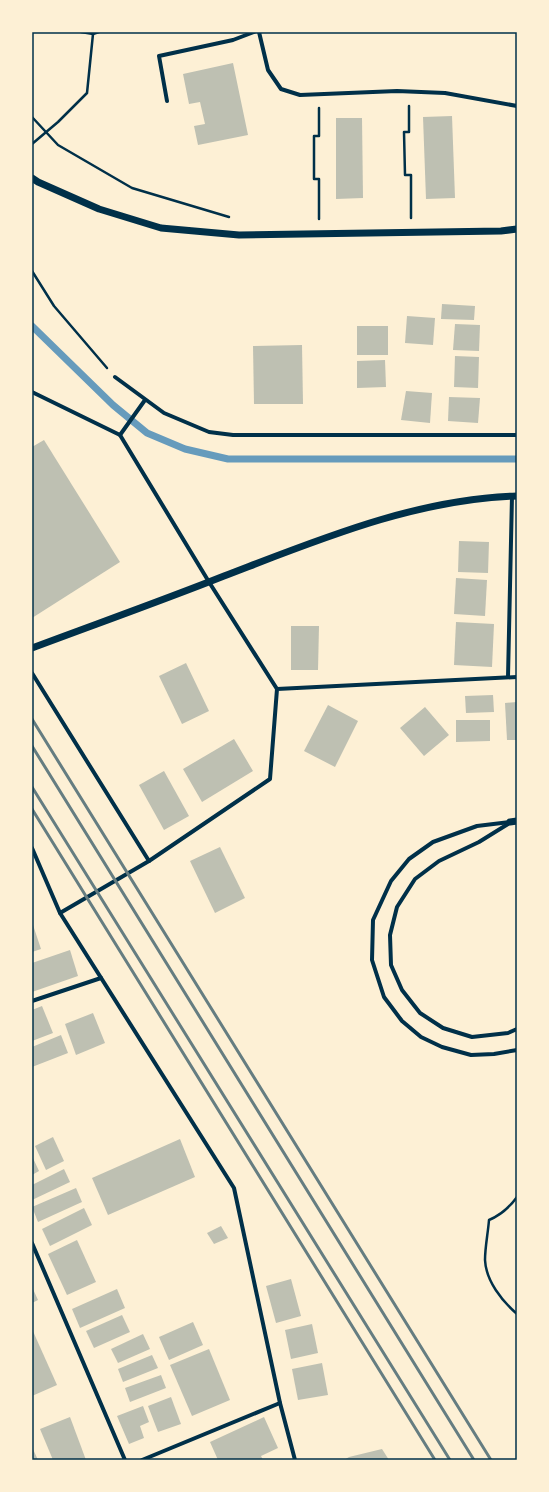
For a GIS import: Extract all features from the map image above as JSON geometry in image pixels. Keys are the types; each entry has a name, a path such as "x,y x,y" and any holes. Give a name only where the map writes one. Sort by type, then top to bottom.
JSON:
{"street":[{"path":"167,101 159,56 233,40 254,32"},
{"path":"259,32 268,70 281,89 300,95 409,92 445,93 517,106"},
{"path":"32,178 99,209 161,228 239,235 501,231 517,229"},
{"path":"115,377 164,413 209,432 233,435 517,435"},
{"path":"32,392 120,435 209,582 277,688 270,779 148,861 60,913"},
{"path":"120,435 145,400"},
{"path":"32,648 299,547 392,517 441,505 514,496 508,676"},
{"path":"32,673 148,861"},
{"path":"277,688 508,676 517,677"},
{"path":"514,822 479,842 439,861 416,879 397,907 390,935 391,965 402,990 420,1013 443,1028 472,1036 508,1033 517,1029"},
{"path":"514,822 477,826 433,842 409,859 391,881 373,920 372,960 384,998 402,1021 421,1037 442,1047 472,1054 494,1054 517,1050"},
{"path":"32,848 60,913 234,1188 280,1403 295,1460"},
{"path":"32,1001 101,978"},
{"path":"32,1243 125,1460"},
{"path":"142,1460 280,1403"}],"path":[{"path":"81,32 93,34 99,32"},
{"path":"33,143 58,122 87,92 93,34"},
{"path":"409,92 409,132 404,132 405,175 411,175 412,232"},
{"path":"319,94 319,136 314,136 314,179 319,179 319,234"},
{"path":"32,117 58,145 132,188 229,217"},
{"path":"32,271 54,306 115,377"},
{"path":"517,1197 500,1215 489,1220 485,1260 489,1277 507,1306 517,1314"}],"building":[{"path":"233,63 248,135 198,145 194,126 205,124 200,102 189,104 183,74"},
{"path":"452,116 455,198 426,199 423,117"},
{"path":"336,118 362,118 363,198 336,199"},
{"path":"442,304 475,306 474,320 441,319"},
{"path":"407,316 435,318 433,345 405,343"},
{"path":"455,324 480,325 479,351 453,350"},
{"path":"357,326 388,326 388,355 357,355"},
{"path":"302,345 303,404 254,404 253,346"},
{"path":"455,356 479,357 478,388 454,387"},
{"path":"385,360 386,387 357,388 357,361"},
{"path":"406,391 432,393 430,423 401,420"},
{"path":"449,397 480,398 478,423 448,421"},
{"path":"44,440 120,562 32,618 32,447"},
{"path":"459,541 489,542 488,573 458,572"},
{"path":"456,578 487,580 485,616 454,614"},
{"path":"456,622 494,624 492,667 454,665"},
{"path":"291,626 319,626 318,670 291,670"},
{"path":"186,663 209,711 182,724 159,676"},
{"path":"493,695 494,712 466,713 465,696"},
{"path":"517,702 517,740 507,740 505,703"},
{"path":"328,705 358,721 335,767 304,751"},
{"path":"425,707 449,735 424,756 400,728"},
{"path":"456,720 490,720 490,741 456,742"},
{"path":"234,739 253,771 202,802 183,769"},
{"path":"164,771 189,816 164,830 139,785"},
{"path":"220,847 245,898 215,913 190,861"},
{"path":"32,922 41,949 32,952"},
{"path":"70,950 78,976 32,992 32,963"},
{"path":"42,1006 53,1033 32,1041 32,1010"},
{"path":"93,1013 105,1043 76,1055 65,1024"},
{"path":"61,1035 68,1053 32,1067 32,1047"},
{"path":"53,1137 64,1161 46,1170 35,1146"},
{"path":"180,1139 195,1177 108,1215 92,1178"},
{"path":"32,1156 39,1171 32,1175"},
{"path":"64,1169 70,1182 32,1200 32,1185"},
{"path":"76,1188 82,1202 38,1222 32,1207"},
{"path":"84,1208 92,1225 50,1246 42,1229"},
{"path":"221,1226 228,1238 214,1244 207,1233"},
{"path":"77,1240 96,1282 67,1295 48,1254"},
{"path":"291,1279 301,1316 276,1323 266,1286"},
{"path":"32,1287 38,1300 32,1303"},
{"path":"117,1289 125,1308 80,1328 72,1309"},
{"path":"122,1315 130,1332 94,1348 86,1331"},
{"path":"193,1322 203,1345 169,1360 159,1337"},
{"path":"312,1324 318,1353 291,1359 285,1330"},
{"path":"32,1329 57,1385 32,1396"},
{"path":"143,1334 150,1349 118,1363 111,1349"},
{"path":"209,1349 230,1400 192,1416 170,1365"},
{"path":"152,1355 158,1368 123,1382 118,1369"},
{"path":"322,1363 328,1395 298,1400 292,1369"},
{"path":"161,1375 166,1388 130,1402 125,1388"},
{"path":"171,1397 181,1424 158,1432 148,1406"},
{"path":"143,1406 149,1422 140,1426 144,1438 129,1444 117,1416"},
{"path":"70,1417 86,1460 53,1460 40,1429"},
{"path":"264,1417 278,1448 261,1456 263,1460 218,1460 210,1442"},
{"path":"32,1447 38,1460 32,1460"},
{"path":"382,1449 389,1460 344,1460 349,1457"}],"waterway":[{"path":"32,326 113,405 147,433 185,449 228,459 517,459"}],"railway":[{"path":"32,719 491,1460"},
{"path":"32,746 474,1460"},
{"path":"32,787 450,1460"},
{"path":"32,809 435,1460"}]}
